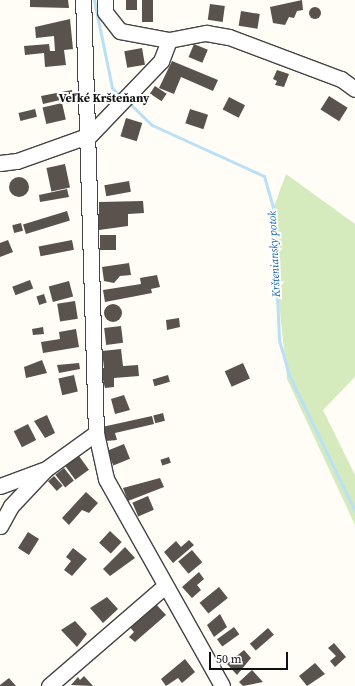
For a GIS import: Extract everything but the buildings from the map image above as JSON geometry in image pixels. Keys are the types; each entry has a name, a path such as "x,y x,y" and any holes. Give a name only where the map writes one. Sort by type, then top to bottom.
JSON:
{"street":[{"path":"83,0 90,135 96,433 106,479 222,686"},
{"path":"105,0 105,12 120,31 169,40 206,33 229,37 341,78 355,89"},
{"path":"0,163 17,161 90,135 118,103 161,61 169,40"},
{"path":"0,526 11,506 46,469 96,433"},
{"path":"0,486 46,469"},
{"path":"49,686 165,586"}],"green space":[{"path":"286,174 355,224 355,377 323,410 355,475 355,525 287,379 270,217"}],"waterway":[{"name":"Kršteniansky potok","path":"94,0 112,88 121,96"},
{"name":"Kršteniansky potok","path":"127,101 152,125 264,176 273,207 279,340 289,375 355,511"}],"district":[{"name":"Veľké Kršteňany","path":"104,99"}]}
